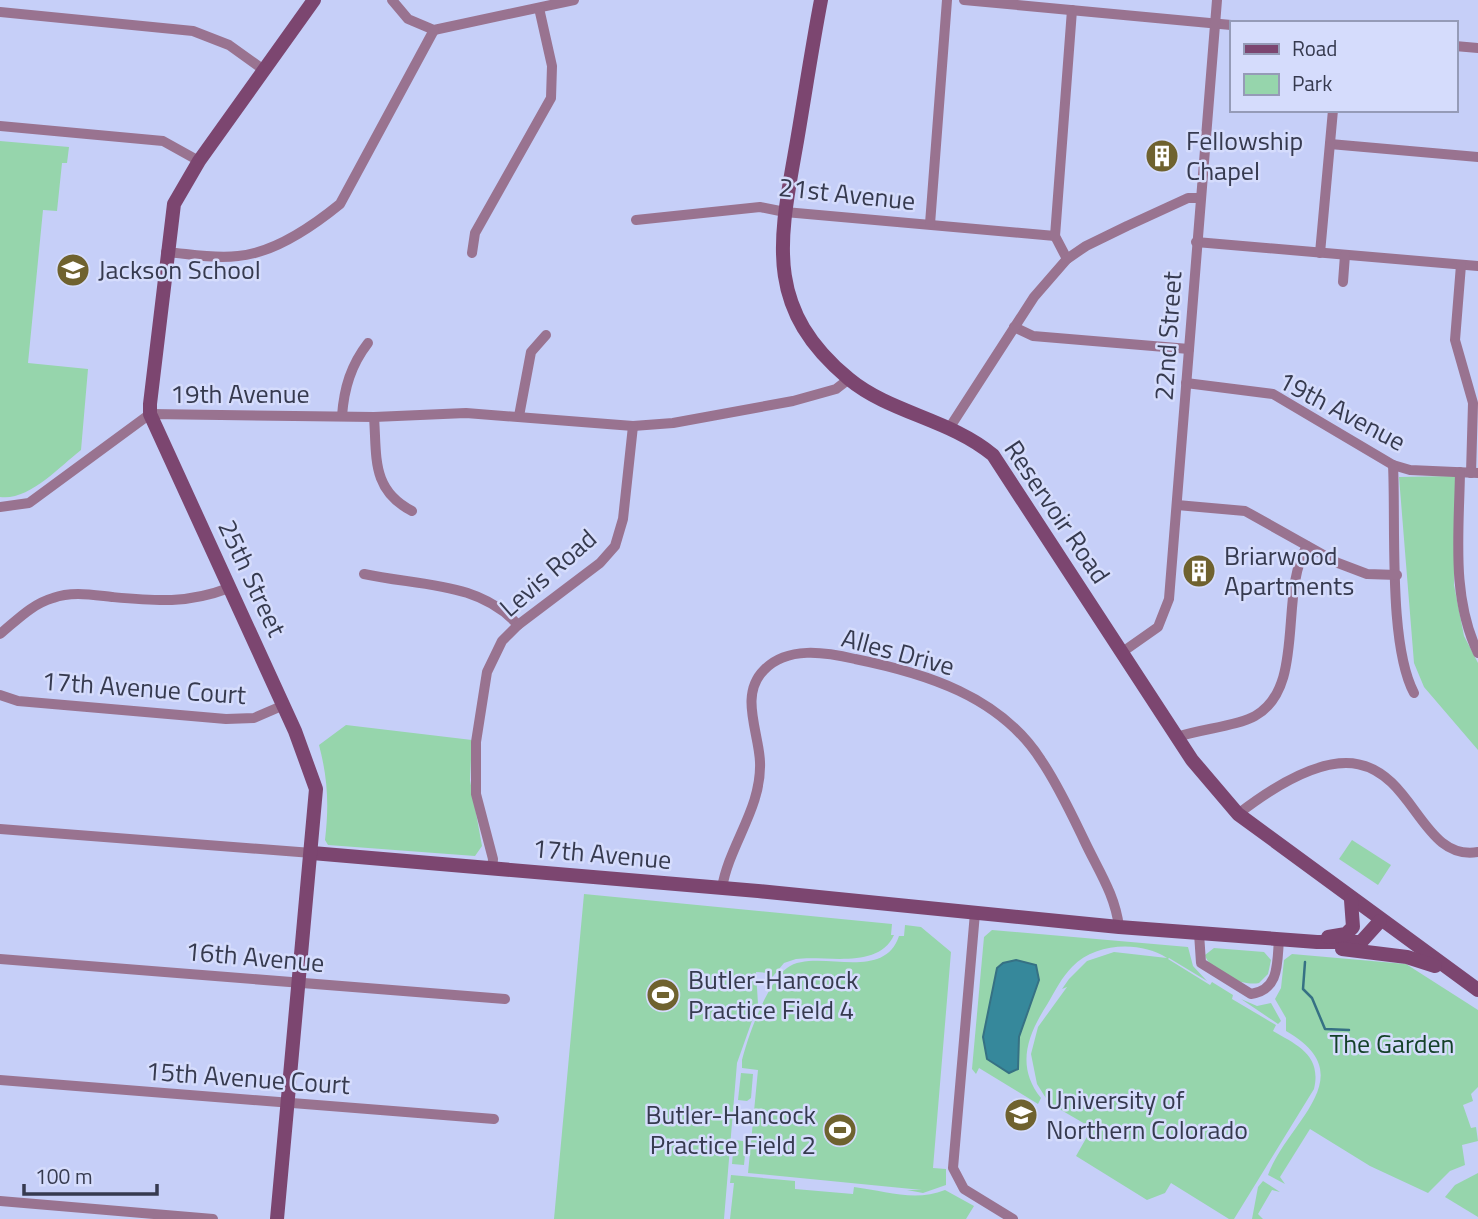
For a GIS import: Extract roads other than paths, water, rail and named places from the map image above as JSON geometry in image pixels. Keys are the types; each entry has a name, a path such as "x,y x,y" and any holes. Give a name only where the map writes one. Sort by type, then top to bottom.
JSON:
{"street":[{"path":"150,415 166,252 174,204 200,161 314,0"},
{"path":"392,0 408,19 434,30 574,0"},
{"name":"Reservoir Road","path":"821,0 780,248 790,299 820,351 849,379 950,427 993,455 1201,773 1238,814 1351,900 1478,990"},
{"path":"930,224 947,0"},
{"path":"964,0 1230,25"},
{"name":"22nd Street","path":"1121,653 1153,632 1166,612 1217,0"},
{"path":"472,253 475,233 551,98 552,66 539,8"},
{"path":"1067,259 1055,236 1072,10"},
{"path":"0,12 193,31 229,45 264,70"},
{"path":"166,252 218,258 242,256 272,246 321,219 341,204 434,30"},
{"path":"1457,46 1478,48"},
{"path":"1320,253 1333,112"},
{"path":"0,127 163,141 200,161"},
{"path":"1330,144 1478,157"},
{"path":"950,427 1014,327 1048,279 1067,259 1086,246 1144,218 1188,198 1200,198"},
{"name":"21st Avenue","path":"636,220 760,207 785,212 1055,236"},
{"path":"1196,242 1478,266"},
{"path":"1343,282 1345,255"},
{"path":"1461,265 1455,340 1473,403 1475,473"},
{"path":"1014,327 1033,335 1189,349"},
{"path":"519,416 531,352 546,335"},
{"name":"19th Avenue","path":"342,416 343,396 351,370 368,343"},
{"name":"19th Avenue","path":"0,507 29,503 150,415 374,417 466,413 633,426 673,423 793,401 836,389 849,379"},
{"name":"19th Avenue","path":"1186,383 1273,394 1393,465 1409,470 1475,473"},
{"name":"25th Street","path":"150,415 284,705 316,789 277,1219"},
{"path":"374,417 379,481 399,505 412,511"},
{"name":"Levis Road","path":"492,870 493,859 476,794 476,742 491,662 502,641 519,625 600,563 615,546 623,519 633,426"},
{"path":"1393,465 1402,664 1414,693"},
{"path":"1460,472 1459,581 1468,628 1478,653"},
{"path":"1177,505 1245,511 1357,572 1396,575"},
{"path":"1177,737 1255,716 1277,695 1285,674 1294,574 1307,547"},
{"path":"364,573 477,593 505,610 519,625"},
{"path":"0,634 36,605 55,597 78,594 174,601 191,600 229,588"},
{"name":"Alles Drive","path":"722,888 755,800 760,762 752,694 763,670 776,660 803,654 838,655 926,677 983,704 1035,751 1104,876 1116,904 1119,927"},
{"name":"17th Avenue Court","path":"0,695 18,701 226,719 254,718 284,705"},
{"path":"1238,814 1303,771 1328,763 1361,765 1392,780 1440,841 1462,852 1478,852"},
{"name":"17th Avenue","path":"0,829 722,888 1119,927 1317,942 1361,942 1380,921"},
{"path":"1317,942 1350,931 1354,923 1351,900"},
{"path":"975,913 953,1168 964,1189 1013,1219"},
{"path":"1199,933 1202,963 1251,994 1265,991 1275,979 1279,939"},
{"path":"1317,942 1332,948 1412,958 1452,972"},
{"name":"16th Avenue","path":"0,958 505,999"},
{"name":"15th Avenue Court","path":"0,1080 494,1119"},
{"path":"0,1201 213,1219"}],"waterway":[{"path":"1305,962 1303,989 1312,998 1325,1029 1349,1030"}],"place":[{"name":"Fellowship Chapel","path":"1162,156"},
{"name":"Jackson School","path":"73,270"},
{"name":"Briarwood Apartments","path":"1199,571"},
{"name":"Butler-Hancock Practice Field 4","path":"663,995"},
{"name":"University of Northern Colorado","path":"1021,1115"},
{"name":"Butler-Hancock Practice Field 2","path":"840,1130"}],"park label":[{"name":"The Garden","path":"1392,1044"}]}
